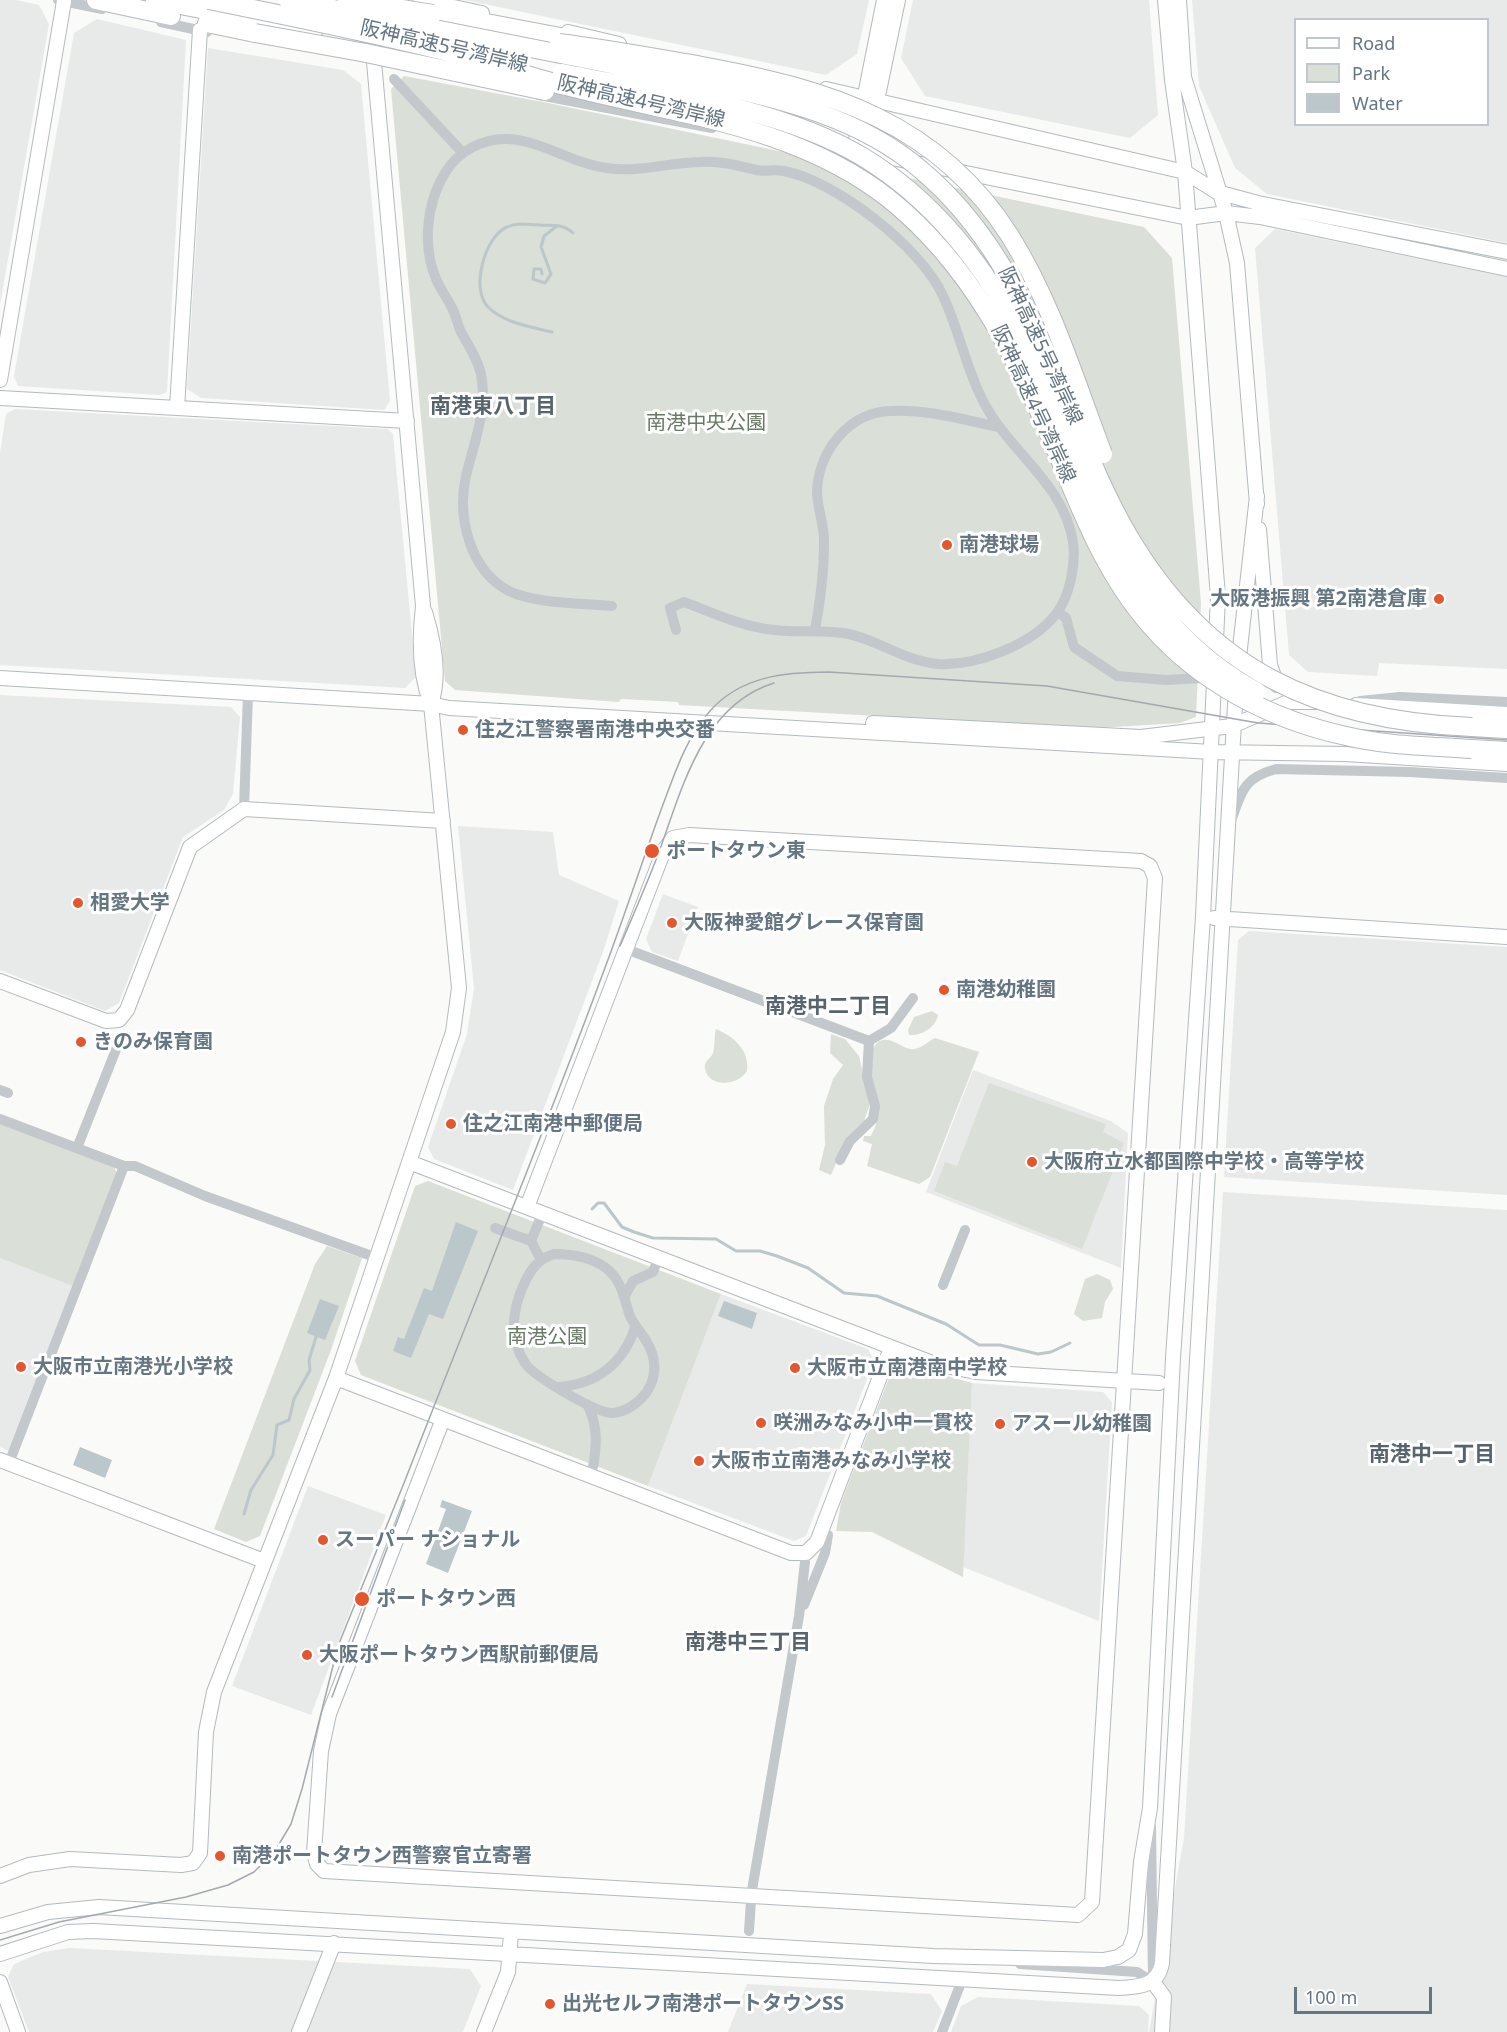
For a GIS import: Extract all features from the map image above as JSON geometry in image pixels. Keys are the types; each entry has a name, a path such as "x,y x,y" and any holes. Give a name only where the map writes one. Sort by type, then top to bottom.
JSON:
{"highway":[{"path":"96,0 807,145"},
{"path":"155,0 257,20 370,57"},
{"name":"阪神高速4号湾岸線","path":"209,0 382,36 564,86 729,122 809,152 869,184 929,236 981,299 1022,373 1100,551 1139,612 1176,651 1205,675 1232,692 1311,726 1374,741 1507,751"},
{"name":"阪神高速5号湾岸線","path":"227,0 743,111 796,127 861,156 899,182 935,213 991,282 1030,353 1118,550 1150,599 1192,646 1243,684 1313,717 1375,733 1472,749"},
{"name":"阪神高速5号湾岸線","path":"288,0 707,83 774,99 849,126 896,152 918,167 953,199 1000,260 1025,304 1116,513 1154,575 1193,622 1244,664 1313,699 1378,718 1472,727"},
{"name":"阪神高速4号湾岸線","path":"308,0 464,30 603,49 736,73 868,102 939,155 977,192 1010,235 1050,315 1128,513 1169,580 1204,619 1236,648 1266,668 1319,694 1388,716 1472,727 1507,729"},
{"path":"347,0 635,48"},
{"path":"380,0 433,14"}],"street":[{"path":"0,1876 29,1865 70,1859 181,1865 193,1863 200,1853 206,1732 214,1692 336,1378 453,1032 459,988 431,704 437,687 432,634 423,606 407,421 370,57 380,0"},
{"path":"420,0 635,48 737,67 868,102 1185,172 1217,192 1258,203 1507,252"},
{"path":"860,152 884,0"},
{"path":"868,102 897,0"},
{"path":"1153,1982 1150,1808 1173,1358 1203,917 1218,597 1185,172 1172,80 1165,0"},
{"path":"1179,0 1184,77 1217,192 1226,213 1237,263 1270,665 1278,686 1301,701"},
{"path":"0,380 61,1 200,30 370,57 443,76"},
{"path":"177,408 200,30"},
{"path":"394,79 462,152"},
{"path":"462,80 807,145 860,152 1188,218 1226,213 1260,217 1507,269"},
{"path":"612,606 530,597 508,590 480,562 466,535 462,506 464,483 484,405 481,376 472,350 458,327 455,312 436,279 428,249 429,214 438,184 449,165 462,152 485,142 505,139 532,143 609,169 700,162 738,163 761,172 781,170 844,198 880,222 909,249 942,291 983,401 1020,455 1037,470 1057,497 1068,520 1074,545 1073,568 1058,612 1038,631 1013,646 989,655 941,664 895,653 852,635 815,630 771,630 684,602 670,608 676,630"},
{"path":"0,398 407,421"},
{"path":"815,630 822,586 824,541 818,495 820,472 832,442 846,428 863,419 890,411 942,416 999,427"},
{"path":"0,1954 68,1932 93,1931 721,1964 1119,1988 1137,1987 1153,1982 1160,1973 1162,1962 1228,831 1232,726 1257,496"},
{"path":"1058,612 1066,618 1074,647 1117,676 1166,680 1203,678"},
{"path":"0,678 431,704 449,708 1212,752 1345,754 1507,764"},
{"path":"244,809 248,693"},
{"path":"1336,703 1400,697 1507,702"},
{"path":"431,704 450,700 1141,737 1232,726 1288,702 1301,701 1507,714"},
{"path":"1228,831 1241,792 1249,780 1276,769 1410,772 1507,778"},
{"path":"0,981 106,1021 119,1020 127,1010 190,847 244,809 443,821"},
{"path":"443,1419 329,1714 321,1751 314,1852 317,1864 324,1871 1078,1915 1092,1902 1155,878 1150,866 1141,861 689,834 673,838 664,850 526,1207"},
{"path":"1203,917 1507,937"},
{"path":"634,952 868,1041"},
{"path":"868,1041 891,1028 913,998"},
{"path":"77,1148 121,1037"},
{"path":"840,1160 850,1141 873,1119 875,1106 867,1077 868,1041"},
{"path":"0,1119 124,1166 135,1166 205,1196 369,1255"},
{"path":"409,1162 935,1364 976,1372 1159,1383"},
{"path":"124,1166 4,1462 264,1561"},
{"path":"531,1241 540,1219"},
{"path":"495,1228 531,1241 540,1258"},
{"path":"943,1285 965,1230"},
{"path":"540,1258 562,1254 591,1260 616,1278 633,1281 653,1272 656,1264"},
{"path":"540,1258 514,1310 513,1332 525,1364 586,1404 613,1413 633,1405 651,1388 655,1374 654,1357 635,1327 625,1296 616,1278"},
{"path":"625,1296 633,1281"},
{"path":"559,1387 579,1385 592,1380 609,1368 630,1345 635,1327"},
{"path":"336,1378 791,1553 806,1553 817,1542 891,1348"},
{"path":"586,1404 593,1416 597,1432 593,1467"},
{"path":"799,1616 825,1553 828,1535"},
{"path":"749,1931 752,1895 799,1616 805,1562"},
{"path":"933,1956 1103,1960 1119,1957 1129,1950 1135,1934 1140,1862 1150,1808"},
{"path":"0,1926 48,1912 99,1907 933,1956 1137,1972 1153,1982 1164,1997 1162,2032"},
{"path":"484,2032 508,1972 511,1933"},
{"path":"299,2032 334,1943"},
{"path":"942,2032 962,1980"},
{"path":"0,1982 18,2032"}],"shaded area":[{"path":"0,0 16,0 39,5 49,24 0,305"},
{"path":"465,0 869,0 857,54 826,75"},
{"path":"913,0 1149,0 1158,115 1130,138 925,96 901,58"},
{"path":"1192,0 1507,0 1507,243 1267,194 1235,168 1199,86"},
{"path":"97,19 186,40 167,392 159,395 18,386 14,376 74,33"},
{"path":"208,48 343,70 361,84 390,401 384,410 201,398 187,389"},
{"path":"1275,229 1507,277 1507,669 1379,663 1377,676 1308,672 1289,655 1255,248"},
{"path":"15,409 388,429 393,434 416,677 405,688 0,665 0,453 6,414"},
{"name":"相愛大学","path":"0,695 231,707 240,717 233,794 224,810 183,837 119,1003 105,1011 0,970"},
{"path":"458,826 553,832 559,875 619,901 603,952 513,1190 434,1159 428,1147 467,1034 474,988"},
{"name":"大阪神愛館グレース保育園","path":"663,894 698,907 678,961 652,952 646,939"},
{"path":"1249,931 1507,947 1507,1195 1224,1177 1238,940"},
{"name":"大阪府立水都国際中学校・高等学校","path":"973,1070 1111,1121 1128,1133 1121,1268 926,1192"},
{"path":"1223,1192 1507,1210 1507,2032 1149,2032 1184,1838"},
{"name":"大阪市立南港光小学校","path":"0,1258 75,1287 9,1451 0,1447"},
{"name":"咲洲みなみ小中一貫校","path":"721,1294 868,1349 874,1361 806,1536 794,1541 648,1486"},
{"path":"972,1383 1103,1392 1112,1402 1099,1621 963,1567"},
{"path":"308,1486 386,1515 311,1715 232,1686"},
{"path":"69,1948 470,1969 481,1986 463,2032 29,2032 8,1977 14,1964 43,1952"},
{"path":"747,1984 931,1994 942,2011 933,2032 728,2032"},
{"path":"978,1997 1139,2006 1149,2015 1148,2032 951,2032 961,2006"}],"green space":[{"name":"南港中央公園","path":"404,76 548,103 1144,227 1172,258 1201,603 1196,717 1180,723 1097,728 679,705 678,702 621,699 619,702 455,690 445,681 391,89"},
{"path":"932,1011 938,1015 931,1027 919,1034 909,1035 908,1030 914,1017"},
{"path":"716,1029 734,1040 746,1057 747,1071 737,1080 718,1082 708,1075 705,1069 705,1064 713,1053"},
{"path":"831,1034 845,1039 859,1056 870,1104 864,1121 848,1136 831,1175 819,1170 825,1145 824,1106 833,1079 843,1065 830,1053"},
{"path":"935,1038 979,1052 930,1177 919,1184 867,1166 872,1144 863,1141 864,1136 871,1136 876,1123 871,1056 874,1047 880,1041 889,1040 906,1048 915,1049"},
{"name":"大阪府立水都国際中学校・高等学校","path":"989,1083 1106,1124 1103,1132 1124,1143 1082,1249 934,1191 945,1162 957,1166"},
{"path":"0,1123 114,1166 118,1178 75,1287 0,1258"},
{"name":"南港公園","path":"428,1181 721,1294 648,1486 361,1375 355,1361 415,1186"},
{"path":"327,1246 362,1258 331,1350 260,1536 246,1542 214,1529 315,1264"},
{"path":"1097,1274 1110,1280 1113,1289 1105,1302 1102,1318 1083,1321 1074,1314 1085,1279"},
{"path":"904,1364 972,1383 963,1577 872,1532 836,1531 841,1503 892,1370"}],"water":[{"path":"456,1222 478,1231 443,1319 429,1314 411,1358 393,1351 398,1337 404,1339 424,1288 432,1291"},
{"path":"320,1299 339,1306 325,1340 307,1333"},
{"path":"724,1301 757,1313 752,1329 718,1316"},
{"path":"80,1447 112,1460 105,1478 73,1465"},
{"path":"442,1500 472,1511 448,1573 426,1564 446,1509 440,1507"}],"waterway":[{"path":"552,332 510,321 488,307 480,288 482,264 492,241 499,232 511,225 556,226 573,233"},
{"path":"542,274 541,269 534,269 533,279 545,283 551,274 541,247 544,236 557,226"},
{"path":"592,1209 598,1203 604,1203 622,1227 653,1238 716,1239 736,1251 760,1251 777,1256 808,1268 844,1293 877,1296 946,1324 979,1345 1000,1345 1038,1354 1051,1352 1070,1343"},
{"path":"244,1514 251,1490 273,1455 277,1425 289,1420 294,1399 310,1370 309,1360 316,1337"}],"tram line":[{"path":"0,1940 59,1922 186,1897 228,1885 254,1872 275,1851 291,1824 338,1646 557,1095 676,771 701,722 722,699 735,690 765,678 796,673 829,672 1047,686 1258,723 1507,740"},
{"path":"620,946 698,752 712,730 729,710 749,694 774,683"},
{"path":"332,1697 405,1500"}],"place":[{"name":"南港球場","path":"947,545"},
{"name":"大阪港振興 第2南港倉庫","path":"1439,599"},
{"name":"住之江警察署南港中央交番","path":"463,730"},
{"name":"ポートタウン東","path":"652,851"},
{"name":"相愛大学","path":"78,903"},
{"name":"大阪神愛館グレース保育園","path":"672,923"},
{"name":"南港幼稚園","path":"944,990"},
{"name":"きのみ保育園","path":"81,1042"},
{"name":"住之江南港中郵便局","path":"451,1124"},
{"name":"大阪府立水都国際中学校・高等学校","path":"1032,1162"},
{"name":"大阪市立南港光小学校","path":"21,1367"},
{"name":"大阪市立南港南中学校","path":"795,1368"},
{"name":"咲洲みなみ小中一貫校","path":"761,1423"},
{"name":"アスール幼稚園","path":"1000,1424"},
{"name":"大阪市立南港みなみ小学校","path":"699,1461"},
{"name":"スーパー ナショナル","path":"323,1540"},
{"name":"ポートタウン西","path":"362,1599"},
{"name":"大阪ポートタウン西駅前郵便局","path":"307,1655"},
{"name":"南港ポートタウン西警察官立寄署","path":"220,1856"},
{"name":"出光セルフ南港ポートタウンSS","path":"550,2004"}],"district":[{"name":"南港東八丁目","path":"493,407"},
{"name":"南港中二丁目","path":"828,1007"},
{"name":"南港中一丁目","path":"1432,1455"},
{"name":"南港中三丁目","path":"748,1643"}]}
